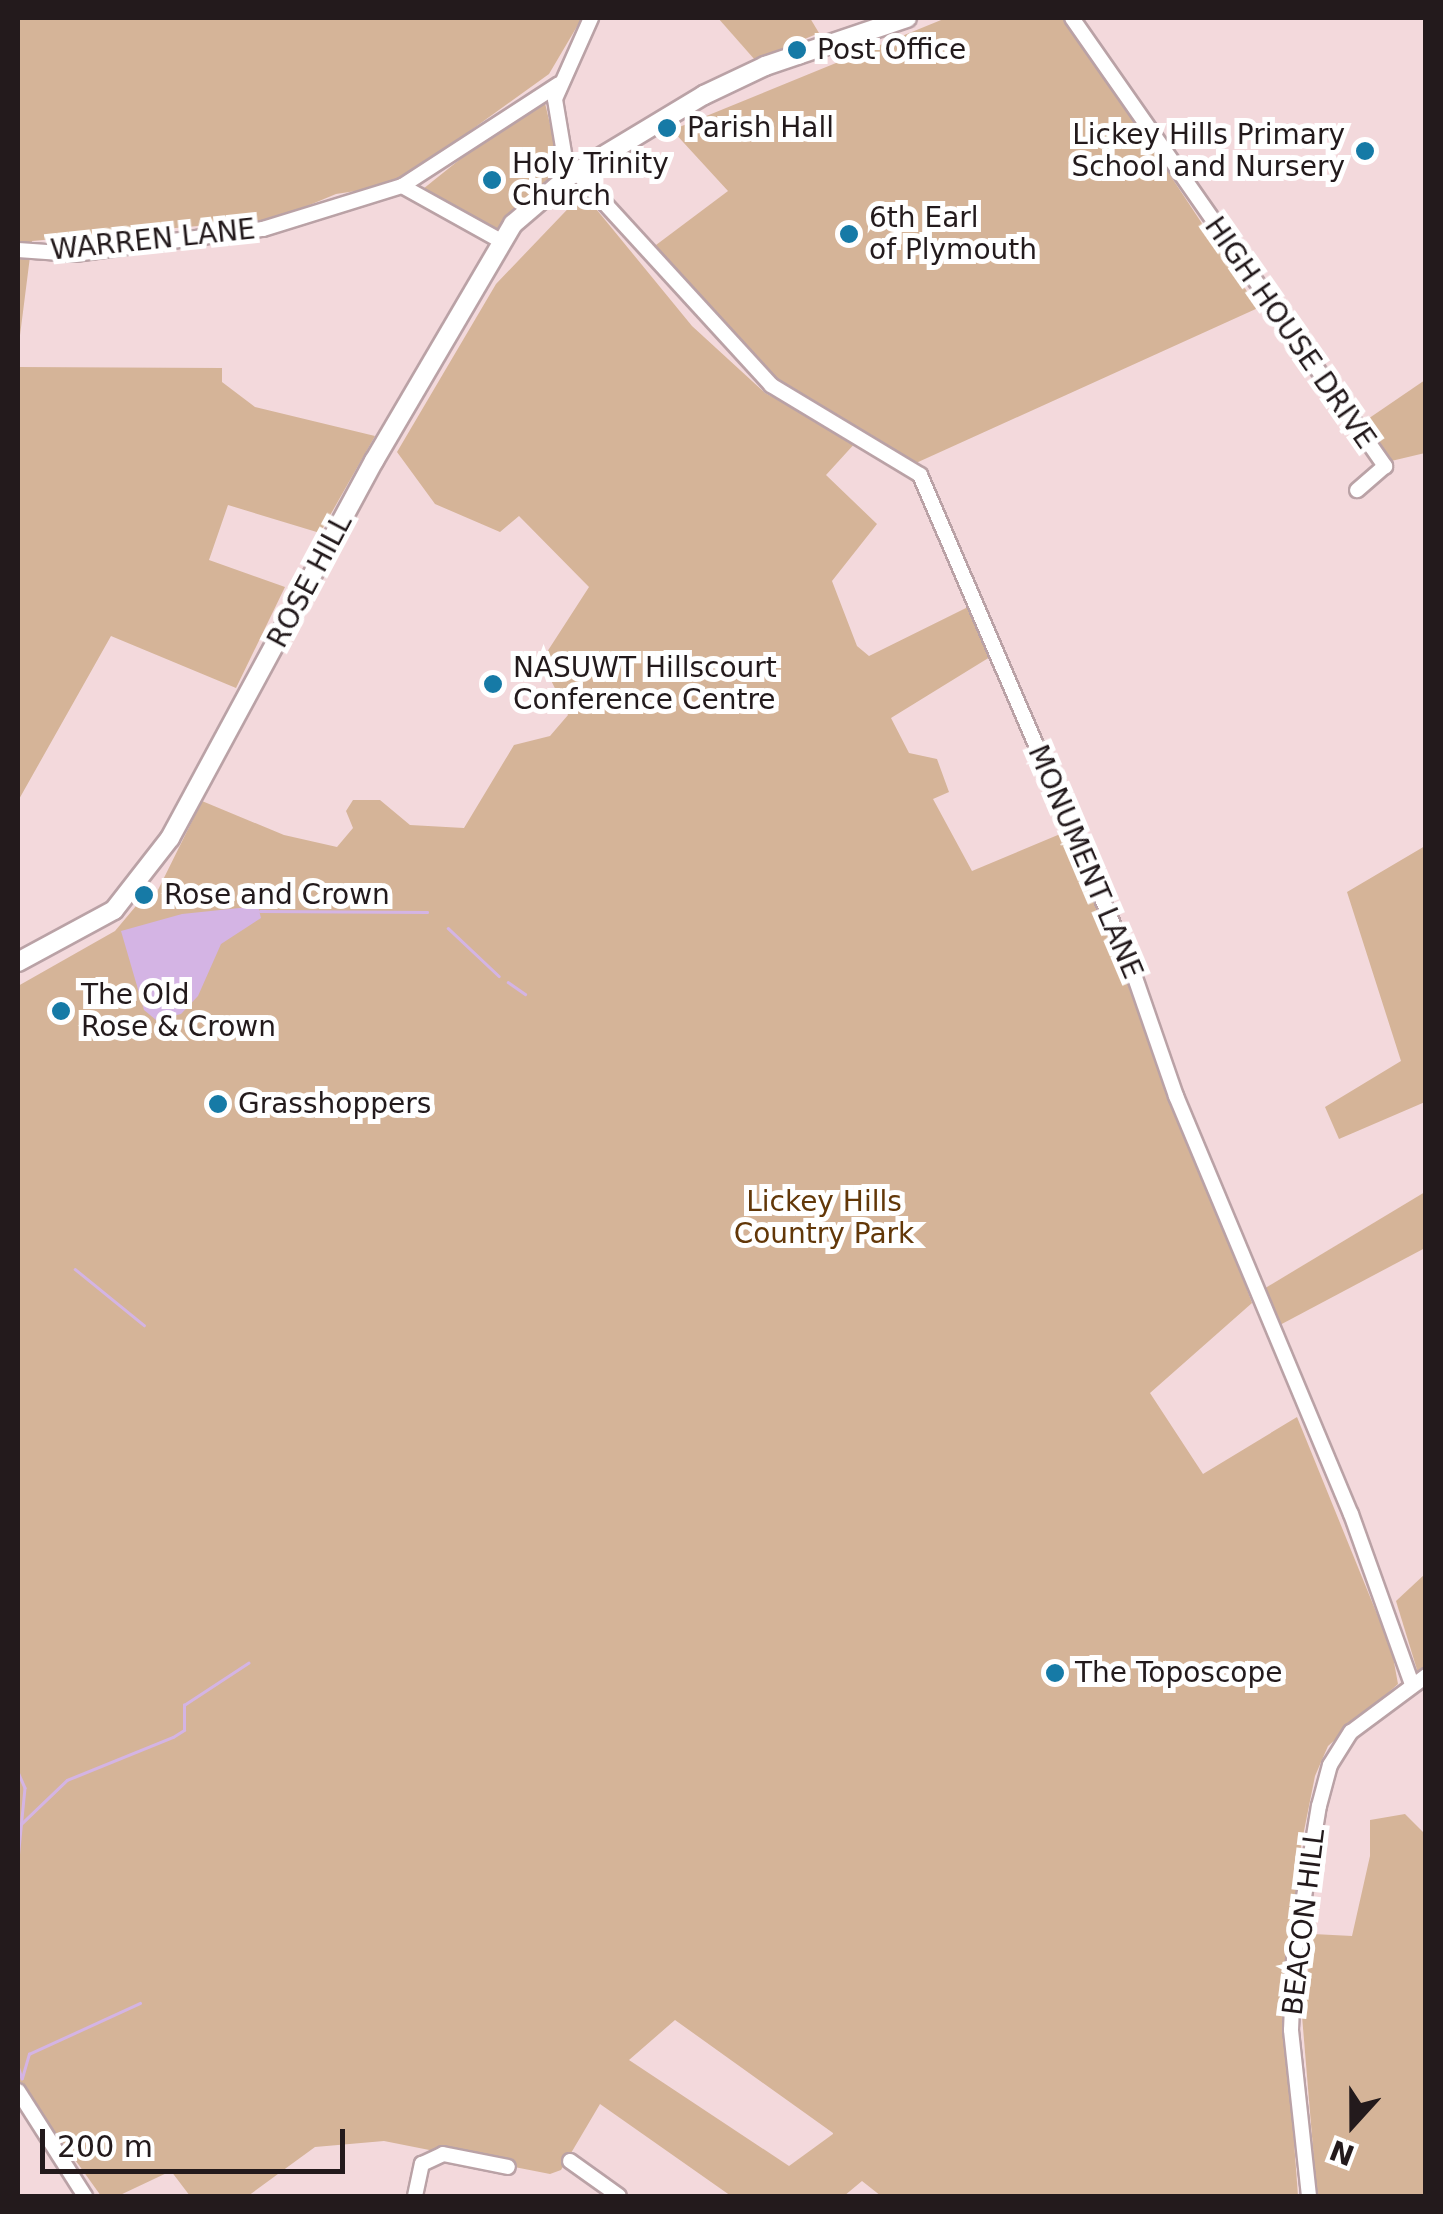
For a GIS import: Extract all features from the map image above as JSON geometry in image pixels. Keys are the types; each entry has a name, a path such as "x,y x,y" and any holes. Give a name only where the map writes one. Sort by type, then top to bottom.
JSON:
{"main road":[{"name":"ROSE HILL","path":"18,962 114,910 178,826 499,240 572,174 704,95 878,22 907,18"}],"street":[{"path":"572,174 558,84 591,18"},
{"name":"HIGH HOUSE DRIVE","path":"1072,18 1385,466 1357,490"},
{"name":"WARREN LANE","path":"18,250 75,254 263,229 402,186 558,84"},
{"name":"MONUMENT LANE","path":"572,174 771,385 920,476 1132,966 1176,1096 1418,1679"},
{"path":"402,186 499,240"},
{"name":"BEACON HILL","path":"1310,2196 1291,2030 1294,1958 1319,1806 1330,1765 1352,1732 1418,1679"},
{"path":"18,2091 85,2196"},
{"path":"415,2196 422,2164 443,2154 508,2166"},
{"path":"570,2161 618,2196"}],"green space":[{"path":"18,18 582,18 549,74 395,185 336,194 276,219 32,241 18,351"},
{"path":"718,18 810,18 819,33 755,60"},
{"path":"946,18 1066,18 1258,308 916,463 776,379 652,248 728,191 672,130"},
{"path":"545,103 559,163 554,177 501,232 423,189 494,132"},
{"name":"Lickey Hills Country Park","path":"583,193 692,326 765,393 857,441 826,475 877,524 832,581 857,646 869,656 968,607 990,657 891,718 909,753 937,759 949,792 933,799 972,871 1065,832 1126,964 1252,1303 1150,1393 1203,1474 1297,1417 1392,1651 1398,1684 1328,1746 1315,1776 1299,1856 1285,2018 1298,2196 881,2196 862,2181 844,2196 731,2196 600,2104 561,2170 550,2174 384,2141 315,2147 248,2196 190,2196 171,2171 118,2196 101,2196 18,2080 18,986 115,931 141,900 154,898 202,801 284,835 337,847 353,828 346,811 353,800 380,800 410,825 464,828 514,745 550,736 568,715 545,668 547,652 589,587 519,516 500,532 435,504 397,452 496,284","holes":["675,2020 833,2133 789,2166 629,2060"]},
{"path":"18,367 222,368 222,382 255,407 375,436 320,533 228,505 209,560 285,587 236,688 111,636 18,801"},
{"path":"1425,380 1425,453 1387,462 1362,423"},
{"path":"1425,846 1425,1102 1339,1139 1325,1107 1401,1061 1347,892"},
{"path":"1425,1192 1425,1248 1278,1326 1262,1290"},
{"path":"1425,1574 1425,1669 1418,1673 1396,1601"},
{"path":"1405,1814 1425,1834 1425,2196 1317,2196 1302,2016 1313,1934 1352,1936 1370,1856 1370,1820"}],"shaded area":[{"path":"258,906 261,918 221,944 198,996 181,1014 156,1020 144,1010 121,931 182,914"}],"waterway":[{"path":"260,911 427,912"},
{"path":"448,928 499,976"},
{"path":"508,982 525,994"},
{"path":"75,1269 144,1325"},
{"path":"19,1826 67,1780 184,1730 184,1705 248,1663"},
{"path":"18,1772 25,1788 18,1860"},
{"path":"18,1932 18,1966"},
{"path":"22,2078 29,2054 140,2003"},
{"path":"18,2066 22,2078"}],"place":[{"name":"Post Office","path":"797,50"},
{"name":"Parish Hall","path":"667,128"},
{"name":"Lickey Hills Primary School and Nursery","path":"1365,151"},
{"name":"Holy Trinity Church","path":"492,180"},
{"name":"6th Earl of Plymouth","path":"849,234"},
{"name":"NASUWT Hillscourt Conference Centre","path":"493,684"},
{"name":"Rose and Crown","path":"144,895"},
{"name":"The Old Rose & Crown","path":"61,1011"},
{"name":"Grasshoppers","path":"218,1104"},
{"name":"The Toposcope","path":"1055,1673"}]}
